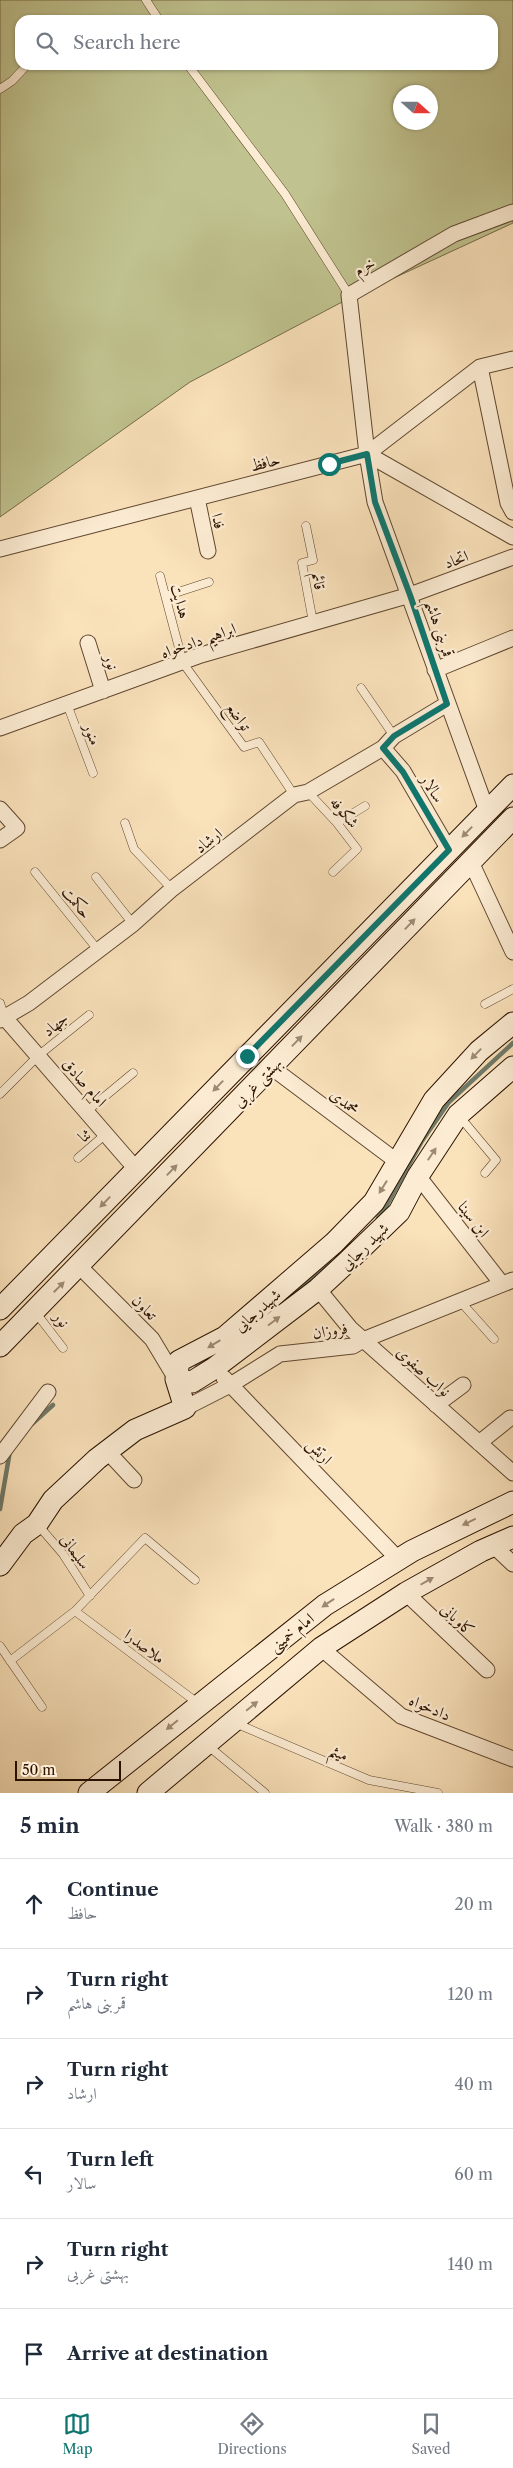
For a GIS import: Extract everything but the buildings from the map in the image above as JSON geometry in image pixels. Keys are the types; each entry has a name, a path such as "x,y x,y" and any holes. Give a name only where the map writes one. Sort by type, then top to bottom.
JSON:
{"street":[{"name":"خرم","path":"367,454 349,295 454,234 513,212"},
{"name":"حافظ","path":"0,549 367,454 480,367 513,360"},
{"path":"480,367 508,503 513,512"},
{"path":"367,454 513,537"},
{"name":"قمربنی هاشم","path":"367,454 375,502 487,811"},
{"name":"فدا","path":"197,498 208,551"},
{"name":"اتحاد","path":"410,595 513,557"},
{"name":"ابراهیم دادخواه","path":"0,728 183,663 313,622 410,595"},
{"path":"435,670 513,638"},
{"name":"نور","path":"88,643 103,691"},
{"name":"ارشاد","path":"2,1019 29,1003 134,924 172,889 301,793 383,748 394,736 447,704"},
{"name":"سالار","path":"383,748 403,772 449,850"},
{"name":"بهشتی غربی","path":"2,1302 136,1169 513,784"},
{"path":"0,809 17,828 0,840"},
{"name":"بهشتی غربی","path":"0,1346 513,818"},
{"path":"470,862 511,943"},
{"path":"344,957 362,974"},
{"name":"امام صادق","path":"2,1019 39,1055 136,1169"},
{"name":"شهیدرجایی","path":"176,1379 179,1361 225,1337 334,1244 374,1202 399,1163 434,1100 478,1051 513,1023"},
{"name":"محمدی","path":"271,1067 399,1163"},
{"name":"شهید رجایی","path":"176,1379 192,1382 213,1369 318,1289 399,1212 418,1176 458,1115 511,1072"},
{"path":"399,1163 418,1176"},
{"name":"ابن سینا","path":"418,1176 508,1282"},
{"name":"تعاون","path":"79,1266 152,1339 176,1379"},
{"name":"فروزان","path":"185,1408 232,1384 280,1354 353,1346 363,1340 508,1282"},
{"name":"نواب صفوی","path":"318,1289 363,1340 513,1473"},
{"name":"ارتش","path":"213,1369 232,1384 398,1559"},
{"path":"0,1565 23,1534 37,1524 53,1500 107,1451 135,1430 185,1408 176,1379"},
{"path":"436,1405 463,1386"},
{"path":"0,1456 48,1392"},
{"path":"479,1443 510,1418"},
{"path":"107,1451 134,1480"},
{"name":"امام خمینی","path":"89,1793 325,1605 398,1559 469,1522 513,1502"},
{"name":"امام خمینی","path":"148,1793 321,1648 406,1593 513,1537"},
{"path":"494,1546 513,1564"},
{"name":"کاویانی","path":"406,1593 487,1670"},
{"name":"دادخواه","path":"321,1648 401,1716 513,1759"}],"lane":[{"path":"146,0 156,15"},
{"path":"0,89 12,81 22,70"},
{"path":"192,70 284,194 349,295"},
{"name":"قائم","path":"306,526 313,560 302,563 313,622"},
{"name":"هدایت","path":"160,576 183,663"},
{"path":"166,596 208,582"},
{"name":"تواضع","path":"183,663 244,747 258,742 301,793"},
{"path":"361,688 394,736"},
{"name":"منور","path":"67,704 93,774"},
{"name":"شکوفه","path":"301,793 337,822 357,849 334,872"},
{"path":"337,822 365,806"},
{"path":"125,823 134,849 172,889"},
{"name":"حکمت","path":"35,872 98,950"},
{"path":"96,876 134,924"},
{"path":"485,1004 513,989"},
{"path":"0,1003 2,1019"},
{"name":"جهاد","path":"0,1094 39,1055 89,1015"},
{"path":"86,1112 133,1073"},
{"path":"458,1115 496,1160 485,1173"},
{"name":"ثنا","path":"78,1158 107,1133"},
{"path":"460,1301 494,1339"},
{"name":"نور","path":"34,1311 63,1348"},
{"name":"سلیمانی","path":"37,1524 63,1554 90,1596"},
{"path":"10,1661 75,1611 145,1538 195,1580"},
{"name":"ملاصدرا","path":"75,1611 199,1704"},
{"path":"0,1646 42,1707"},
{"name":"میثم","path":"233,1722 369,1780 438,1793"},
{"path":"206,1744 265,1793"}],"green space":[{"path":"0,0 513,0 513,223 344,301 190,382 0,517"}],"waterway":[{"path":"378,1218 422,1141 449,1102 513,1043"},
{"path":"278,1305 331,1263"},
{"path":"197,1367 217,1353"},
{"path":"32,1424 53,1405"},
{"path":"0,1509 10,1451"}],"route":[{"path":"247,1056 449,850 403,772 383,748 394,736 447,704 410,595 375,502 367,454 329,464"}]}
